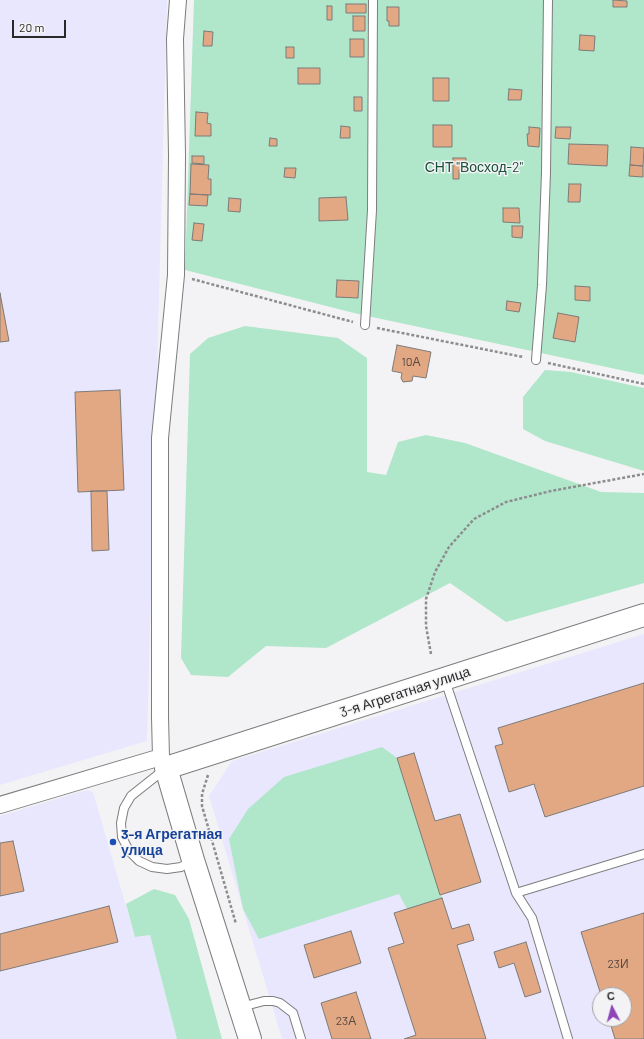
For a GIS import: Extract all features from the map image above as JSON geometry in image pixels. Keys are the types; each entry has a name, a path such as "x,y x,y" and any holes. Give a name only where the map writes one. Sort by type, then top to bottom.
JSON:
{"street":[{"path":"178,0 175,39 177,155 176,275 160,438 164,762 193,860 250,1039"},
{"name":"3-я Агрегатная улица","path":"164,762 445,679 644,615"},
{"path":"0,805 164,762"}],"lane":[{"path":"365,325 372,210 373,0"},
{"path":"536,360 542,285 546,172 548,0"},
{"path":"445,679 516,893 532,918 568,1039"},
{"path":"164,762 131,796 124,808 120,823 122,837 129,851 139,861 152,867 167,869 181,866 193,860"},
{"path":"516,893 644,854"},
{"path":"240,1008 264,1001 280,1003 293,1012 301,1039"}],"path":[{"path":"176,275 365,325 644,384"},
{"path":"431,654 426,626 426,599 435,572 449,546 474,519 506,502 552,491 644,474"},
{"path":"210,772 204,782 202,806 237,927"}],"shaded area":[{"path":"0,0 167,0 147,741 0,785"},
{"path":"644,634 644,1039 282,1039 209,796 232,761"},
{"path":"86,790 93,792 135,937 150,935 177,1039 0,1039 0,816"}],"green space":[{"name":"СНТ \"Восход-2\"","path":"194,0 644,0 644,375 358,314 185,270"},
{"path":"245,326 338,338 367,358 367,472 386,475 398,442 426,435 465,443 601,492 644,493 644,583 506,622 450,583 326,648 266,646 228,677 191,675 181,658 190,354 208,338"},
{"path":"545,370 571,372 644,388 644,471 545,441 523,429 523,397"},
{"path":"382,747 397,758 442,898 407,909 399,894 259,939 243,909 229,839 248,809 284,777"},
{"path":"154,889 175,895 189,919 222,1039 177,1039 150,935 135,937 126,904"}],"building":[{"path":"613,0 627,1 627,7 613,7"},
{"path":"346,4 366,4 366,13 346,13"},
{"path":"327,6 332,6 332,20 327,20"},
{"path":"387,7 399,7 399,26 389,26 389,21 387,21"},
{"path":"353,16 365,16 365,31 353,31"},
{"path":"204,31 213,32 212,46 203,46"},
{"path":"580,35 595,36 594,51 579,50"},
{"path":"350,39 364,39 364,57 350,57"},
{"path":"286,47 294,47 294,58 286,58"},
{"path":"298,68 320,68 320,84 298,84"},
{"path":"433,78 449,78 449,101 433,101"},
{"path":"509,89 522,90 521,100 508,100"},
{"path":"354,97 362,97 362,111 354,111"},
{"path":"196,112 208,113 207,123 211,124 211,136 195,136"},
{"path":"433,125 452,125 452,147 433,147"},
{"path":"341,126 350,127 350,138 340,138"},
{"path":"529,127 540,128 539,147 528,146 527,134 529,134"},
{"path":"556,127 571,127 570,139 555,138"},
{"path":"270,138 277,139 277,146 269,146"},
{"path":"569,144 608,145 607,166 568,164"},
{"path":"631,147 644,148 643,166 630,165"},
{"path":"192,156 204,156 204,164 192,163"},
{"path":"453,158 466,158 466,170 459,170 459,179 453,179"},
{"path":"191,164 209,165 208,179 211,179 211,195 190,194"},
{"path":"630,165 643,166 643,177 629,176"},
{"path":"285,168 296,168 295,178 284,177"},
{"path":"569,184 581,184 580,202 568,202"},
{"path":"190,194 208,195 207,206 189,205"},
{"path":"346,197 348,220 319,221 319,198"},
{"path":"229,198 241,199 240,212 228,211"},
{"path":"503,208 519,208 520,223 503,222"},
{"path":"194,223 204,224 202,241 192,240"},
{"path":"512,226 523,226 522,238 512,237"},
{"path":"337,280 359,281 358,298 336,297"},
{"path":"575,286 590,287 590,301 575,300"},
{"path":"0,293 9,341 0,342"},
{"path":"507,301 521,303 519,312 506,310"},
{"path":"558,313 579,317 575,342 553,338"},
{"path":"397,345 431,352 426,378 413,376 412,381 403,382 401,378 402,373 392,371"},
{"path":"120,390 124,490 78,492 75,392"},
{"path":"91,491 107,491 109,550 92,551"},
{"path":"644,683 644,786 545,817 534,784 509,792 495,746 503,744 498,728"},
{"path":"414,753 435,821 460,814 481,882 440,895 397,758"},
{"path":"13,841 24,891 0,896 0,843"},
{"path":"442,898 452,929 469,924 474,940 457,945 486,1039 404,1039 416,1035 388,948 404,943 394,913"},
{"path":"109,906 118,942 0,971 0,934"},
{"path":"644,913 644,1039 615,1039 611,1027 632,1027 632,987 598,987 581,932"},
{"path":"351,931 361,963 314,978 304,945"},
{"path":"526,942 541,992 525,997 514,963 499,968 494,952"},
{"path":"356,992 371,1039 332,1039 321,1003"}],"place":[{"name":"3-я Агрегатная улица","path":"113,842"}]}
